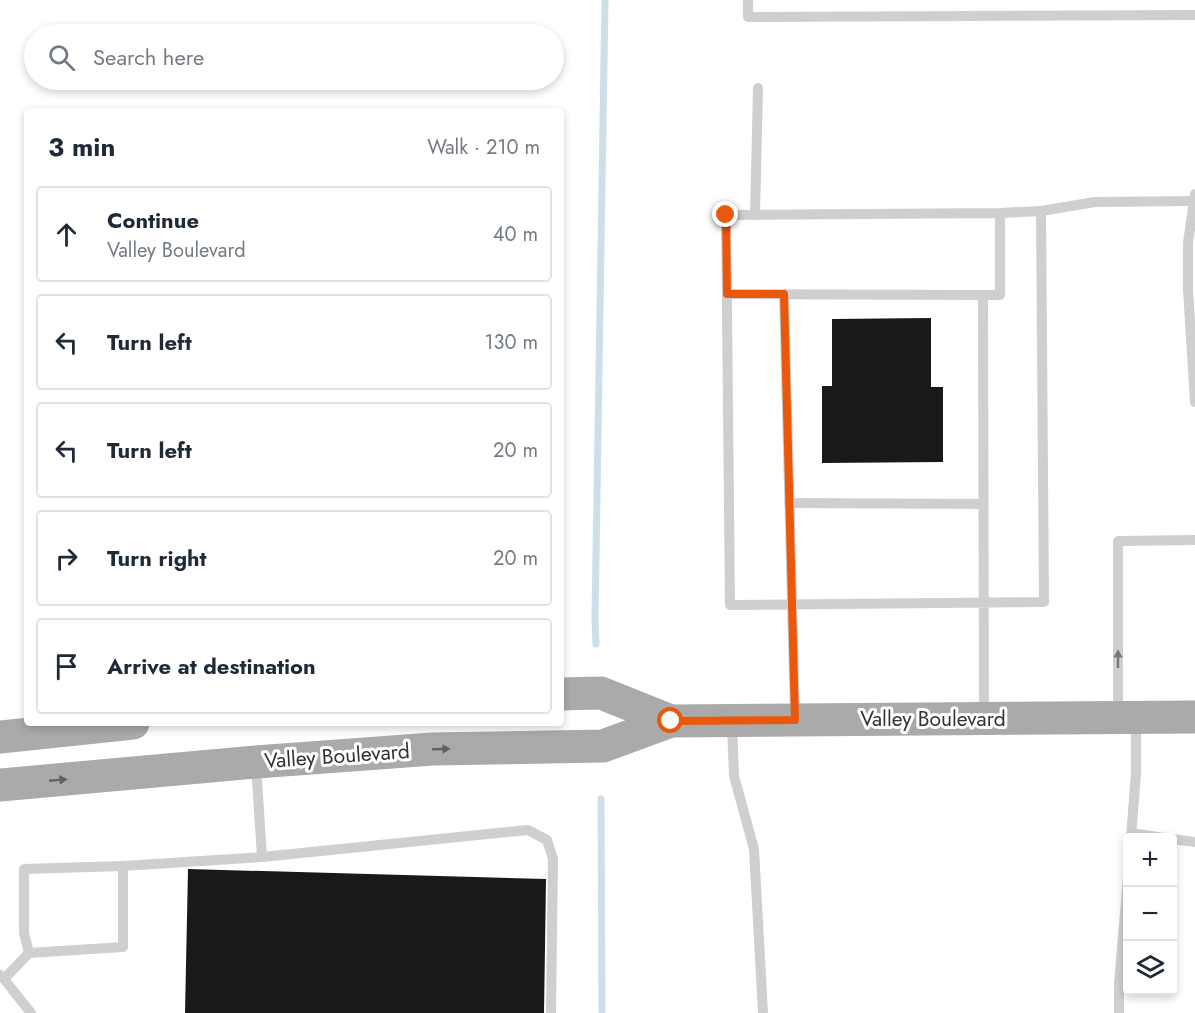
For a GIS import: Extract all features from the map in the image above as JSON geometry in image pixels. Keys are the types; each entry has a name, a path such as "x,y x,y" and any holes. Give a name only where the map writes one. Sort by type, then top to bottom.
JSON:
{"main road":[{"name":"Valley Boulevard","path":"564,694 601,693 671,721"},
{"name":"Valley Boulevard","path":"0,785 256,762 433,750 603,746 671,721 1195,717"},
{"path":"0,737 104,726"}],"lane":[{"path":"748,0 748,17 1195,15"},
{"path":"755,215 758,88"},
{"path":"1041,211 1044,602 730,604 726,215 1000,213 1041,211 1095,201 1195,197 1188,243 1192,262 1188,290 1195,402"},
{"path":"727,294 1000,295 1000,213"},
{"path":"784,294 795,720"},
{"path":"983,295 984,719"},
{"path":"789,503 984,504"},
{"path":"1131,833 1136,773 1127,718 1118,541 1195,540"},
{"path":"732,720 734,776 754,849 763,1013"},
{"path":"256,762 262,857"},
{"path":"29,953 24,933 24,869 123,866 262,857 528,830 547,840 553,859 551,1013"},
{"path":"1177,840 1195,842"},
{"path":"31,1013 2,977 29,953 123,947 123,866"},
{"path":"1119,1013 1119,983 1127,887"}],"building":[{"path":"931,318 931,387 943,387 943,462 822,463 822,386 832,386 832,319"},
{"path":"188,869 546,879 544,1013 185,1013"}],"waterway":[{"path":"596,644 605,0"},
{"path":"601,799 602,1013"}],"route":[{"path":"671,721 795,720 784,294 727,294 726,215"}]}
